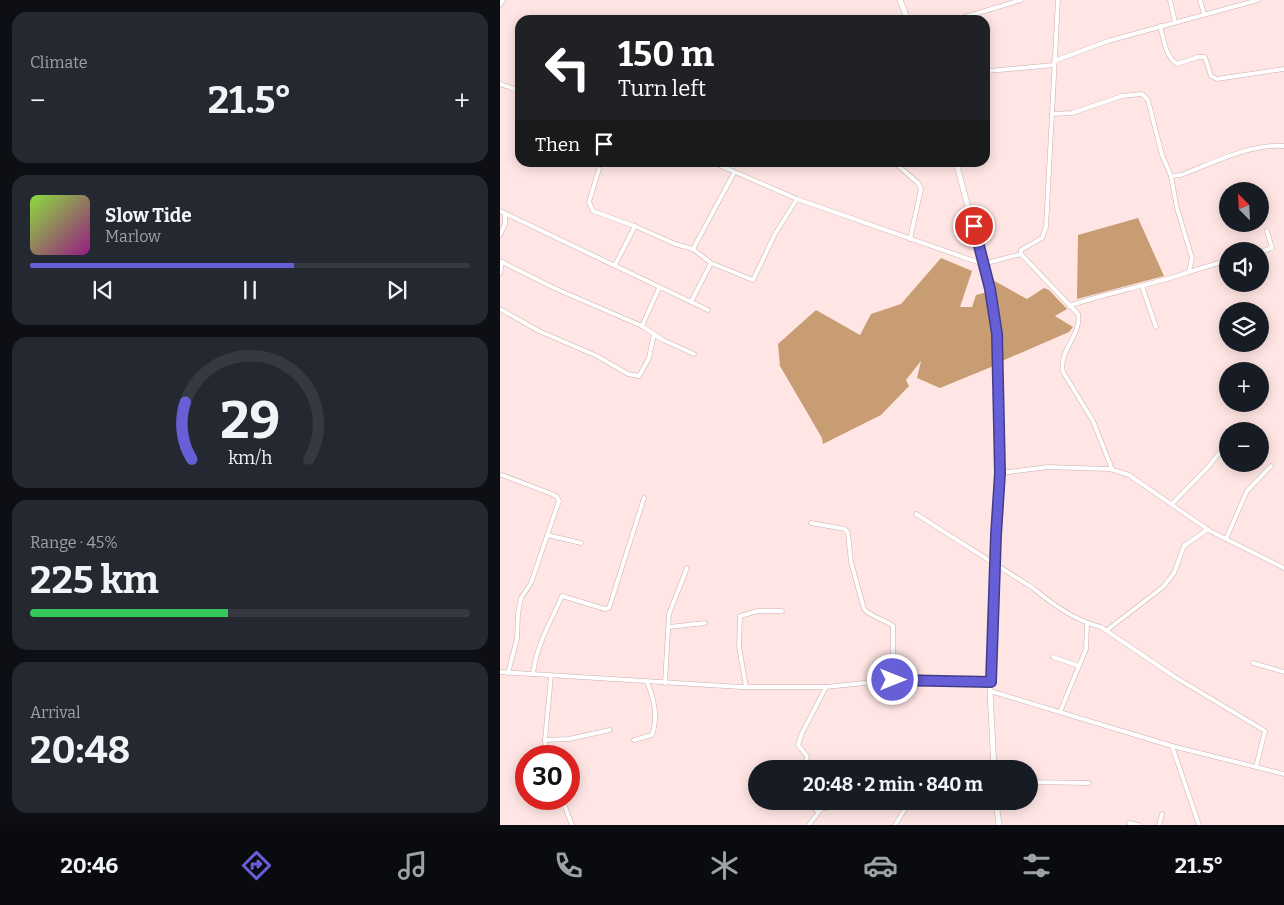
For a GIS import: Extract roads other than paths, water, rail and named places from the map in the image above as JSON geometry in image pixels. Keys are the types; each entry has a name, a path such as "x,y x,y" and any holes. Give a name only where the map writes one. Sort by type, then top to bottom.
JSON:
{"street":[{"path":"500,5 503,0"},
{"path":"900,0 906,15"},
{"path":"971,15 1020,0"},
{"path":"1021,254 1021,250 1024,247 1042,238 1046,227 1058,0"},
{"path":"1170,0 1175,22"},
{"path":"1200,0 1204,14"},
{"path":"990,71 1054,63 1108,40 1258,0"},
{"path":"1160,26 1168,55 1173,61 1178,64 1198,57 1205,58 1211,76 1217,79 1284,69"},
{"path":"500,84 515,89"},
{"path":"1052,114 1072,113 1122,96 1142,94 1148,100 1162,155 1171,176 1177,208 1192,258 1189,272"},
{"path":"1171,176 1245,152 1272,145 1284,146"},
{"path":"725,167 734,173 797,199 983,264 1021,254"},
{"path":"900,167 918,183 921,190 910,240"},
{"path":"957,167 990,289 997,334 1000,473 990,691 994,760"},
{"path":"599,170 590,207 593,212 635,226 675,244 693,249 711,263 753,280 775,234 797,199"},
{"path":"693,249 734,173"},
{"path":"500,211 708,310"},
{"path":"500,235 505,224 505,214"},
{"path":"615,266 635,226"},
{"path":"1267,232 1272,248 1269,249"},
{"path":"1021,254 1078,314 1080,323 1061,363 1063,372 1093,421 1112,469"},
{"path":"500,273 501,262 554,288 642,326 694,354"},
{"path":"691,302 711,263"},
{"path":"1069,306 1106,293 1156,284 1219,263"},
{"path":"1142,286 1156,327"},
{"path":"642,326 659,288"},
{"path":"500,309 539,331 597,356 628,374 639,376 649,358 654,334"},
{"path":"1172,504 1219,453"},
{"path":"1226,539 1247,491 1272,466"},
{"path":"1000,473 1048,467 1112,469 1130,474 1208,529 1284,568"},
{"path":"502,475 557,497 559,501 531,582 521,598 518,613 517,639 508,673"},
{"path":"533,674 535,659 540,645 562,596 605,609 609,608 644,498"},
{"path":"916,514 1033,588 1049,602 1087,624 1107,630 1175,677 1265,730 1256,767"},
{"path":"811,523 845,529 848,533 851,562 864,609 868,614 893,626 893,680"},
{"path":"1107,630 1163,587 1174,573 1184,546 1208,529"},
{"path":"547,534 582,543"},
{"path":"665,683 669,614 687,568"},
{"path":"746,687 739,646 740,616 758,611 782,611"},
{"path":"669,627 705,623"},
{"path":"1060,712 1086,649 1087,624"},
{"path":"1053,657 1079,666"},
{"path":"1253,664 1284,672"},
{"path":"500,672 746,687 826,687 893,680 991,682"},
{"path":"546,745 551,676"},
{"path":"634,740 652,735 655,712 651,691 647,682"},
{"path":"806,760 806,756 798,745 802,733 826,687"},
{"path":"990,691 1172,746 1284,774"},
{"path":"545,740 569,739 610,730"},
{"path":"1172,746 1198,824 1193,825"},
{"path":"1038,782 1089,783"},
{"path":"566,810 572,825"},
{"path":"895,825 904,810"},
{"path":"997,810 999,825"},
{"path":"809,825 818,812"},
{"path":"1159,825 1162,814"},
{"path":"1129,823 1138,825"}]}
